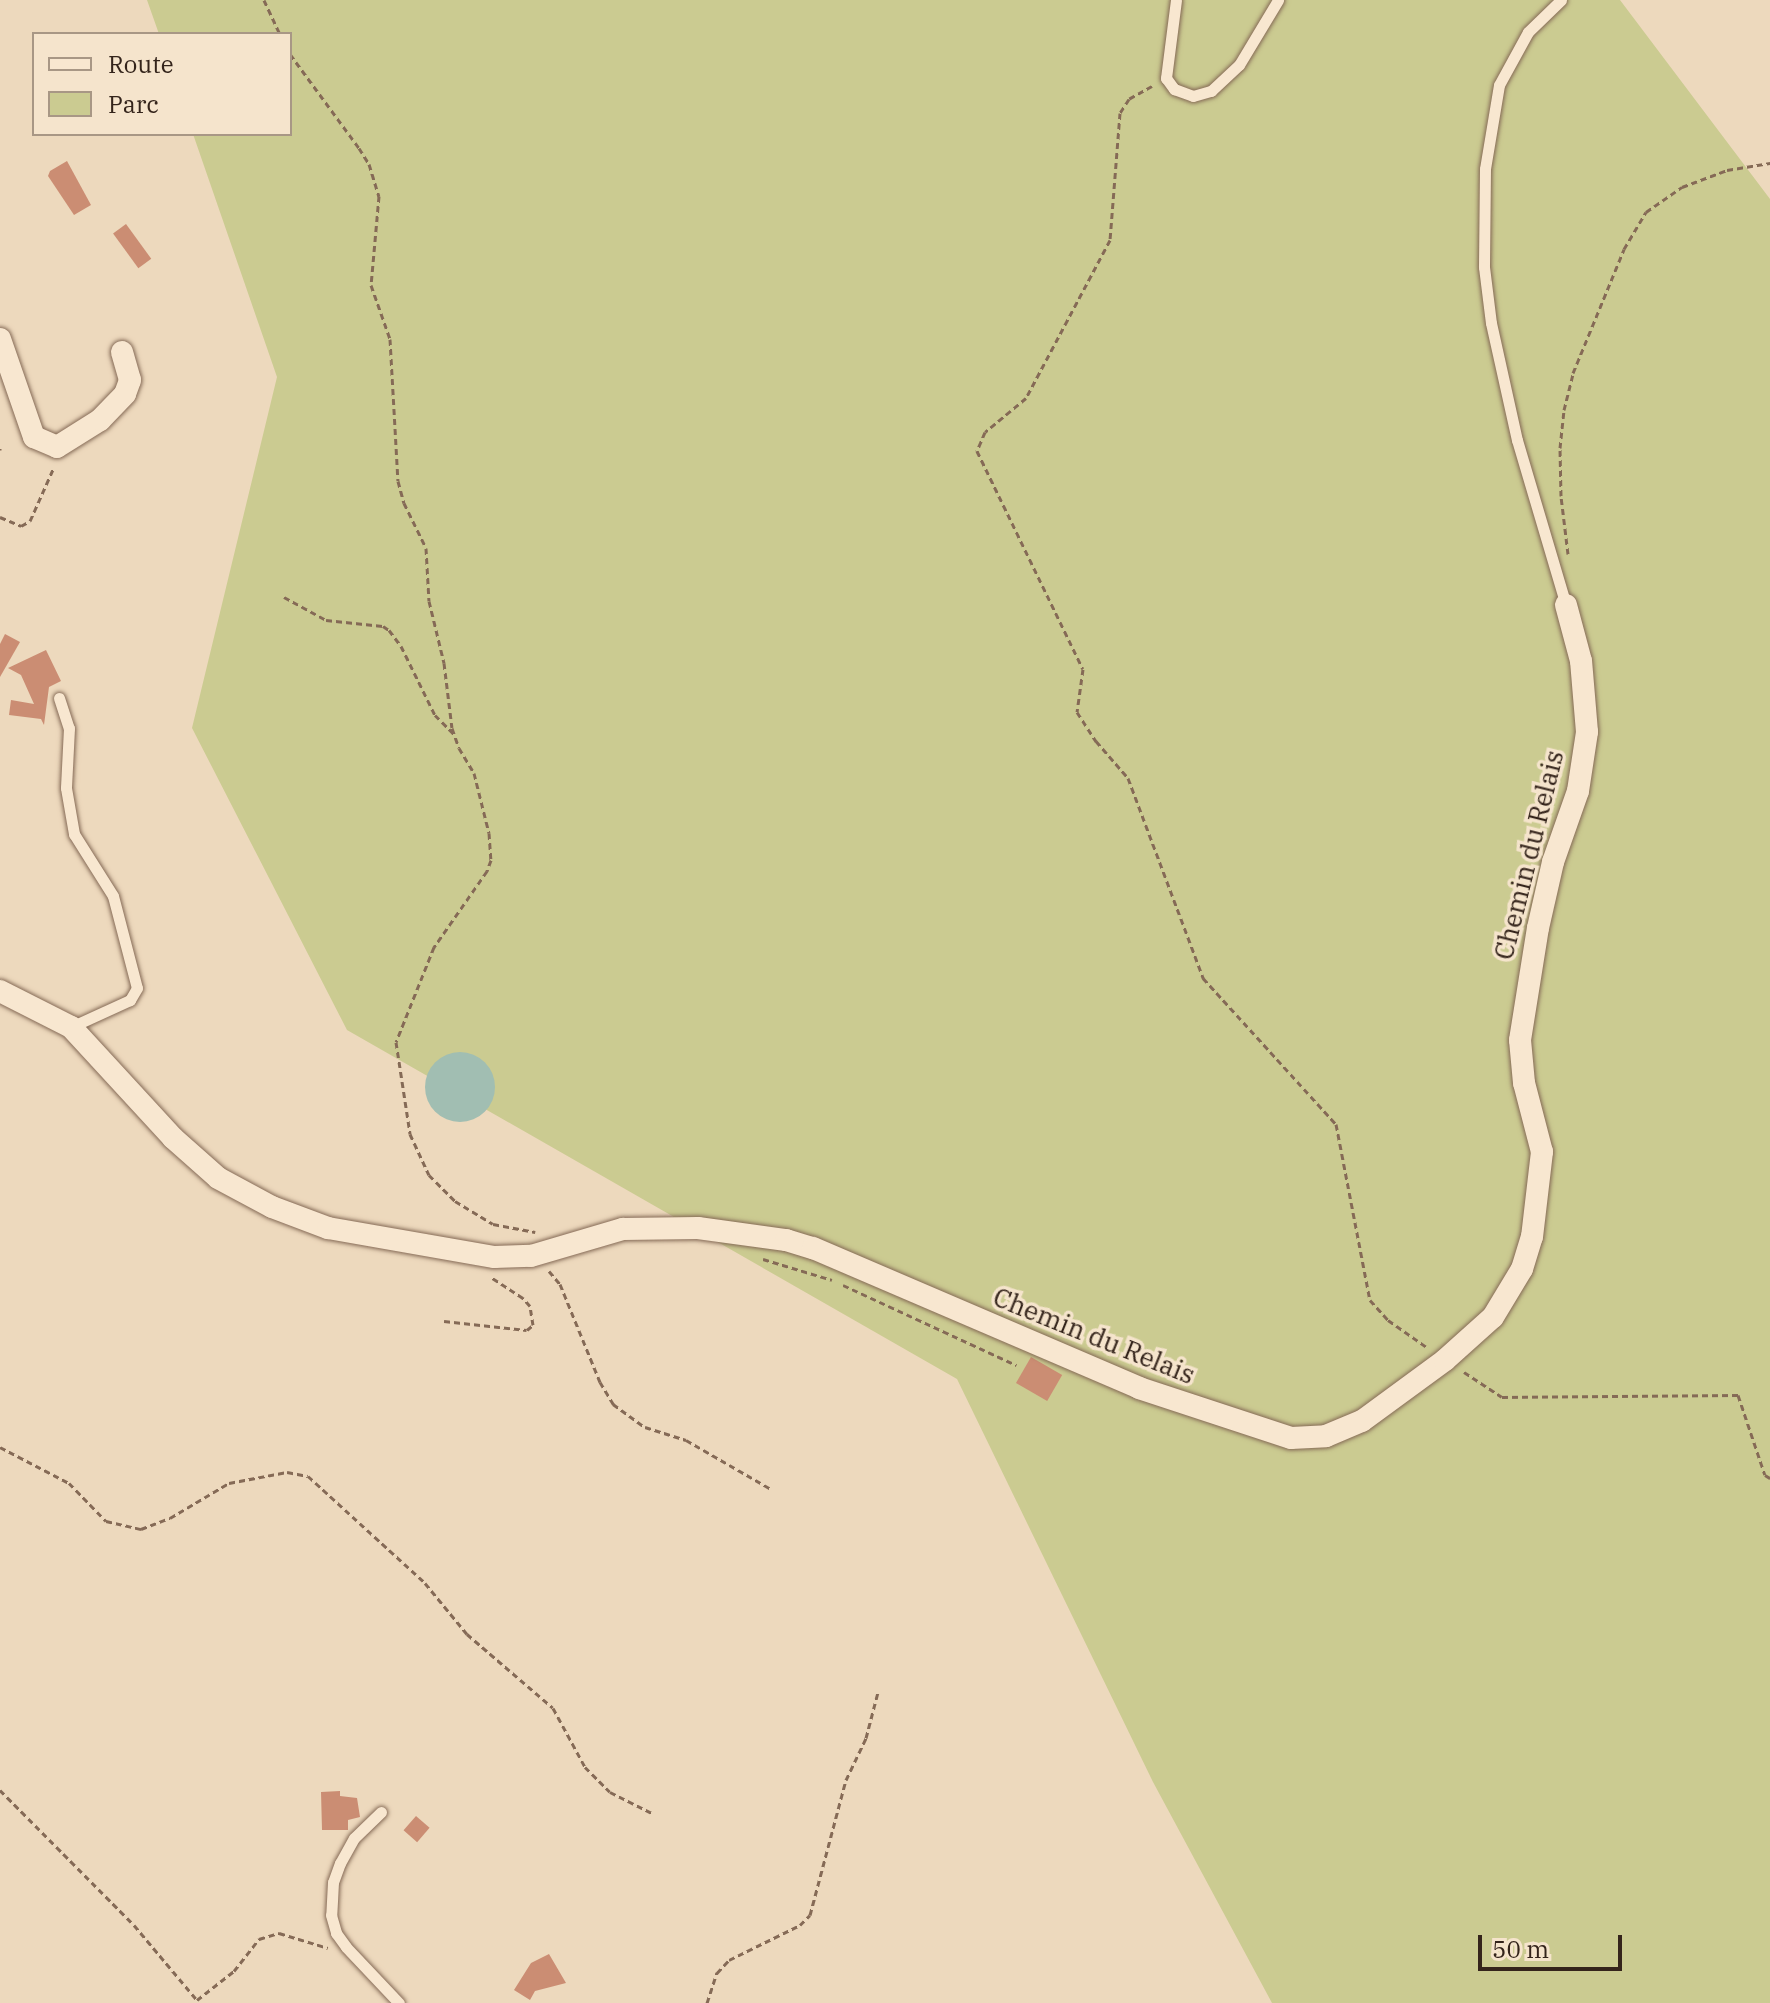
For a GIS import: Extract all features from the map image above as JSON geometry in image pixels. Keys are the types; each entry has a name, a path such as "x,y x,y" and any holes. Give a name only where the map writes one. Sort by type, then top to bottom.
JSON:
{"street":[{"path":"0,339 34,437 57,447 100,420 125,394 130,380 122,352"},
{"name":"Chemin du Relais","path":"0,991 71,1027 196,1160 218,1178 260,1201 328,1228 477,1256 531,1256 623,1229 698,1228 786,1240 813,1248 1139,1388 1291,1438 1326,1436 1353,1426 1445,1360 1493,1317 1522,1269 1539,1208 1542,1152 1524,1083 1520,1040 1538,928 1553,862 1578,791 1587,732 1583,676 1566,605"}],"lane":[{"path":"1176,0 1166,78 1174,89 1188,95 1211,91 1239,65 1278,0"},
{"path":"1561,0 1528,32 1499,85 1485,169 1484,267 1491,323 1517,440 1566,605"},
{"path":"59,698 69,728 66,788 74,834 113,896 137,988 130,1000 71,1027"},
{"path":"381,1812 354,1838 333,1882 331,1915 336,1933 399,2003"}],"path":[{"path":"264,0 279,32"},
{"path":"292,57 364,156 379,196 371,285 390,339 398,481 404,503 426,548 429,601 444,663 454,734"},
{"path":"1166,78 1129,99 1120,113 1110,240 1026,398 985,432 977,451 1083,669 1077,712 1096,741 1128,778 1203,978 1336,1124 1370,1300 1388,1320 1502,1397 1738,1395 1765,1475 1770,1478"},
{"path":"1570,566 1561,496 1560,448 1564,410 1573,373 1624,249 1646,212 1682,187 1727,170 1770,163"},
{"path":"0,517 21,526 30,521 52,472 57,447"},
{"path":"284,597 326,620 383,626 389,630 401,646 435,715 454,734 474,773 483,802 491,860 487,871 434,947 401,1026 396,1061 416,1153 440,1188 493,1224 549,1235 555,1250"},
{"path":"531,1256 546,1266 560,1284 600,1382 613,1404 627,1417 700,1447 771,1489"},
{"path":"760,1258 833,1281 1016,1365"},
{"path":"444,1321 527,1330 533,1325 530,1306 523,1298 490,1277"},
{"path":"0,1447 69,1483 106,1521 141,1529 170,1518 229,1483 287,1472 308,1476 425,1583 467,1634 553,1708 585,1767 610,1792 652,1813"},
{"path":"707,2003 717,1973 729,1960 800,1925 810,1915 846,1780 866,1738 878,1692"},
{"path":"0,1790 134,1925 197,2000 234,1971 259,1939 279,1933 362,1962"}],"green space":[{"path":"147,0 1620,0 1770,199 1770,2003 1272,2003 1153,1782 957,1379 347,1030 192,728 277,377 194,136 292,136 292,32 158,32"}],"shaded area":[{"path":"460,1052 485,1062 495,1087 485,1112 460,1122 435,1112 425,1087 435,1062"}],"building":[{"path":"67,161 91,205 74,215 48,176 50,171"},
{"path":"126,224 151,259 138,268 113,233"},
{"path":"5,634 20,642 0,677 0,644"},
{"path":"46,650 61,681 49,687 44,725 41,719 9,715 11,700 34,704 21,675 8,668"},
{"path":"1031,1357 1062,1375 1047,1401 1016,1383"},
{"path":"340,1791 340,1796 357,1798 360,1817 348,1820 348,1830 322,1830 321,1792"},
{"path":"416,1816 430,1828 417,1842 404,1830"},
{"path":"549,1954 566,1983 535,1991 530,2000 514,1990 531,1963"}]}
